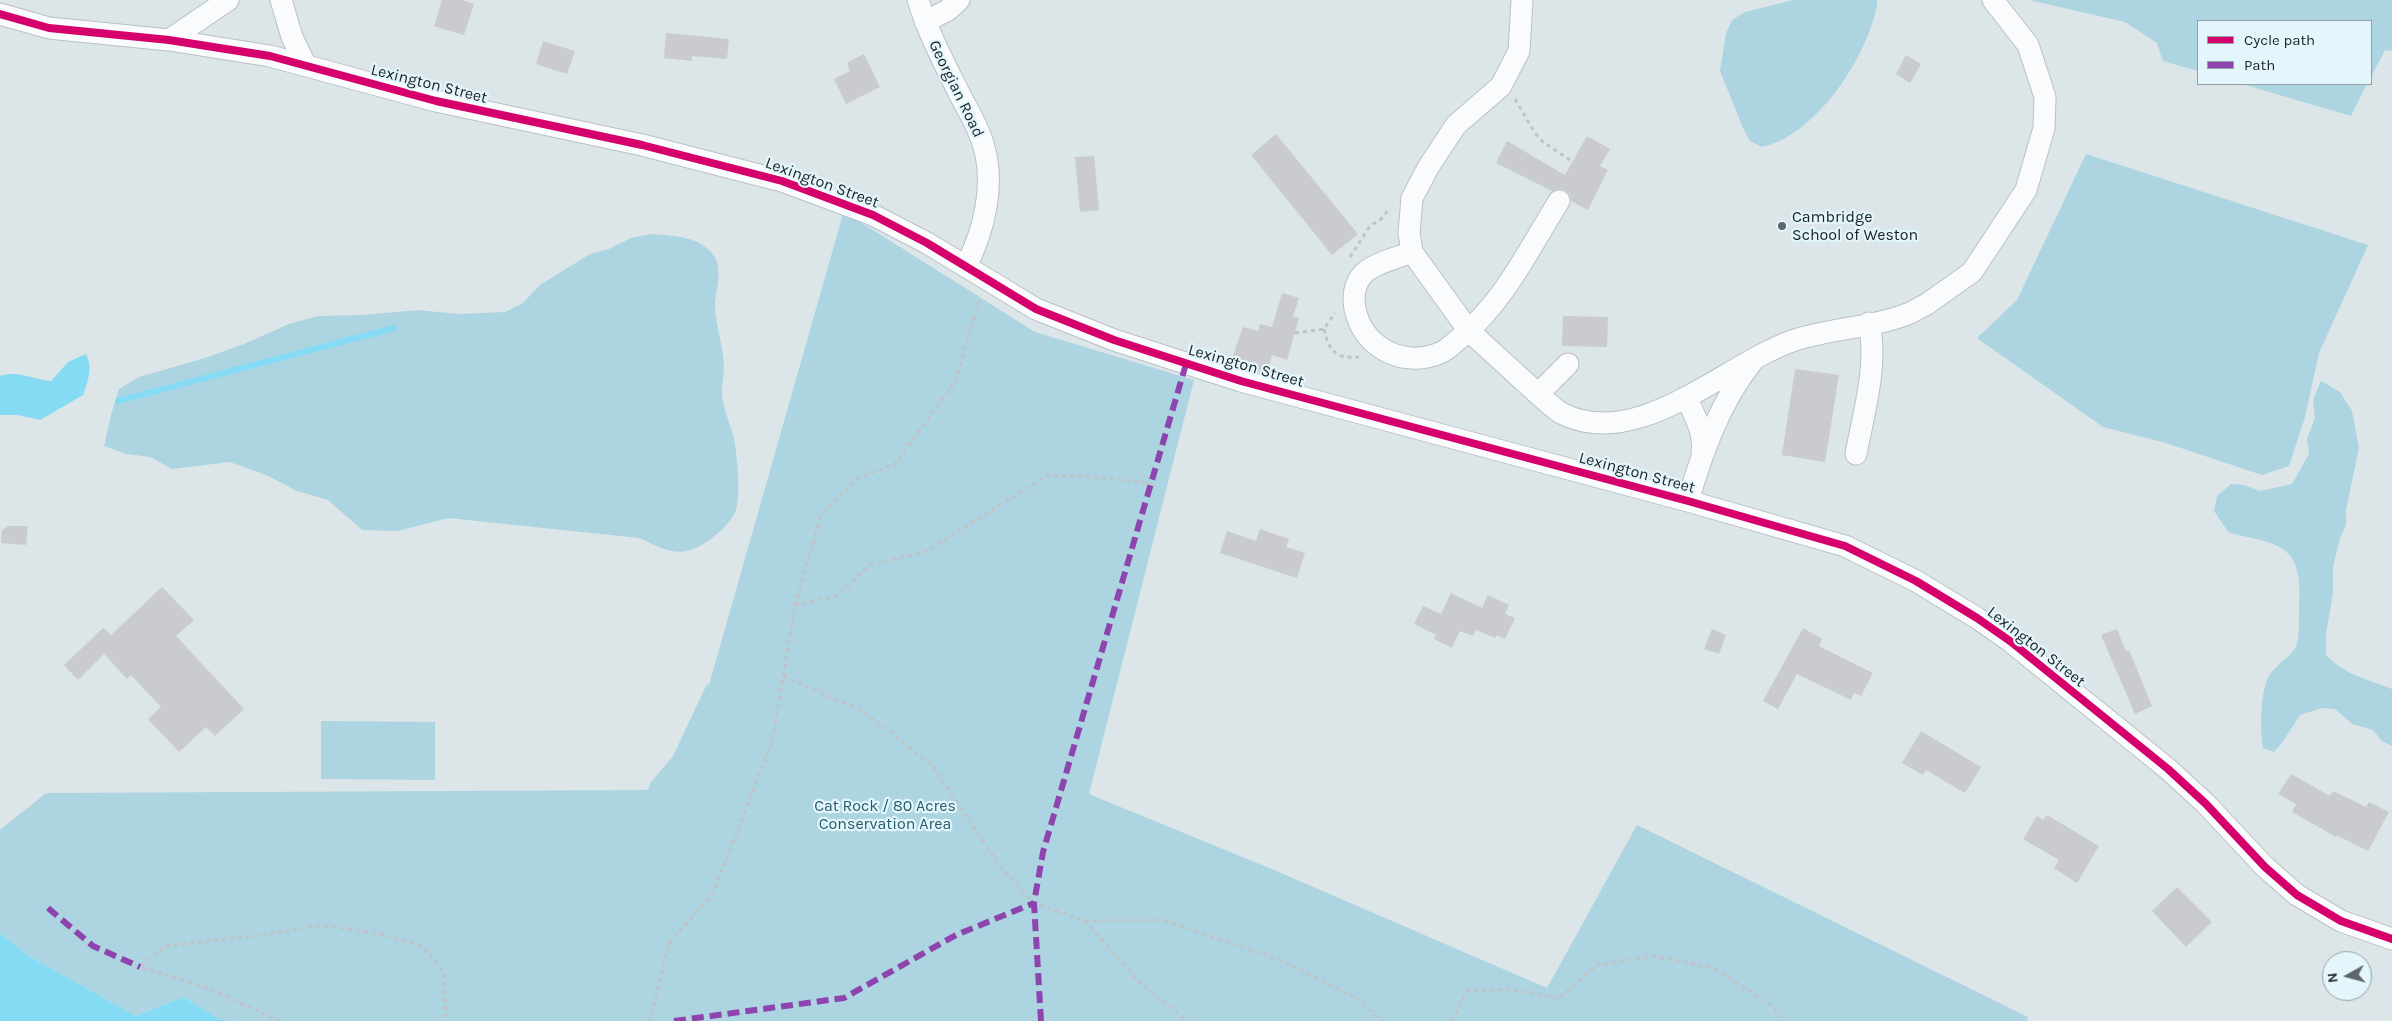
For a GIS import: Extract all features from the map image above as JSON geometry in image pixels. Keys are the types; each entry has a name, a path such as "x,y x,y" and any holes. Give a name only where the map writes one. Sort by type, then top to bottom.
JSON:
{"street":[{"path":"170,40 228,0"},
{"path":"281,0 290,32 305,64"},
{"name":"Georgian Road","path":"918,0 925,22 975,125 986,156 986,206 979,233 966,266"},
{"path":"925,22 948,10 959,0"},
{"path":"1522,0 1519,51 1501,86 1456,125 1428,166 1412,198 1409,233 1412,252 1469,331 1538,394 1560,412 1568,416 1600,422 1642,417 1686,397 1755,358 1794,340 1870,324 1910,313 1927,304 1972,272 2026,190 2044,128 2045,97 2028,45 1993,0"},
{"name":"Lexington Street","path":"0,14 49,28 170,40 253,52 305,64 436,101 642,145 782,181 873,215 966,266 1024,302 1064,322 1180,362 1241,381 1688,501 1845,546 1894,569 1977,618 2010,641 2168,768 2206,804 2265,867 2297,895 2341,921 2392,939"},
{"path":"1412,252 1365,272 1356,282 1355,310 1358,323 1375,345 1392,354 1409,358 1427,357 1443,352 1469,331 1500,299 1558,201"},
{"path":"1856,454 1872,368 1873,348 1870,324"},
{"path":"1688,501 1701,457 1731,394 1755,358"},
{"path":"1538,394 1568,364"},
{"path":"1686,397 1702,434 1701,457"}],"path":[{"path":"1501,86 1515,100 1535,133 1543,142 1572,162"},
{"path":"650,1021 669,943 712,893 772,742 795,606 821,515 858,478 894,464 955,382 986,278"},
{"path":"1324,329 1331,349 1336,354 1360,357 1367,355 1375,345"},
{"path":"795,606 839,595 869,565 925,552 1048,476 1107,478 1153,484"},
{"path":"784,676 865,712 932,765 1000,866 1034,903 1085,920 1164,920 1280,960 1355,997 1382,1021"},
{"path":"1085,920 1138,981 1187,1021"},
{"path":"280,1021 208,988 140,967 165,946 320,925 380,934 423,946 444,972 446,1021"},
{"path":"1452,1021 1467,991 1508,989 1558,998 1598,965 1654,956 1714,968 1768,1002 1786,1021"}],"green space":[{"path":"1794,0 1877,0 1877,5 1862,48 1836,91 1819,111 1801,127 1782,140 1762,147 1750,141 1720,71 1726,33 1732,20 1745,12"},
{"path":"2029,0 2392,0 2392,51 2385,50 2372,75 2372,20 2197,20 2197,71 2163,61 2157,43 2125,22"},
{"path":"2245,85 2366,85 2351,116"},
{"path":"2086,154 2368,245 2319,353 2305,417 2289,466 2262,475 2166,443 2103,427 1977,338 2017,300"},
{"name":"Cat Rock / 80 Acres Conservation Area","path":"843,214 854,218 1035,332 1194,380 1089,794 1274,870 1547,988 1637,825 2028,1017 2027,1021 238,1021 221,1020 183,997 136,1016 27,955 0,933 0,830 46,793 648,790 651,782 673,756 707,684 709,685"},
{"path":"652,234 686,238 702,244 714,256 718,267 715,304 716,320 724,360 722,394 736,451 738,472 737,502 736,510 726,526 702,545 693,549 676,552 639,538 448,518 398,531 362,530 328,500 297,491 266,475 230,462 172,469 150,457 126,454 104,446 119,389 139,377 205,358 244,344 289,324 318,316 363,315 418,310 458,314 505,312 523,303 540,285 590,254 609,249 631,238"},
{"path":"2321,381 2340,392 2352,411 2359,448 2346,510 2346,525 2340,538 2333,567 2333,593 2326,634 2326,655 2349,672 2392,689 2392,746 2382,741 2373,730 2352,724 2335,709 2322,708 2300,715 2274,752 2263,748 2261,723 2263,696 2269,676 2294,650 2298,642 2300,590 2298,574 2294,562 2278,546 2229,533 2214,511 2217,496 2231,484 2244,485 2260,491 2292,484 2309,454 2307,439 2315,418 2313,400"},
{"path":"321,721 435,722 435,780 321,779"}],"water":[{"path":"86,354 89,369 83,395 40,420 18,415 0,415 0,376 12,374 51,381 68,362"},
{"path":"0,933 27,955 136,1016 183,997 221,1020 238,1021 0,1021"}],"building":[{"path":"442,0 463,0 474,4 464,35 434,26"},
{"path":"666,33 729,39 727,59 692,56 692,61 664,58"},
{"path":"543,41 575,51 567,74 536,64"},
{"path":"864,54 880,87 846,104 834,79 850,71 847,63"},
{"path":"1906,55 1921,64 1910,83 1896,74"},
{"path":"1276,134 1358,234 1332,255 1251,155"},
{"path":"1587,136 1610,149 1600,166 1608,170 1588,210 1571,201 1570,195 1565,190 1552,191 1496,163 1507,141 1565,175"},
{"path":"1094,156 1099,210 1080,212 1075,157"},
{"path":"1282,293 1299,298 1293,317 1299,318 1287,360 1272,355 1267,375 1230,364 1243,327 1258,331 1260,324 1272,327"},
{"path":"1563,316 1608,317 1607,347 1562,346"},
{"path":"1795,369 1839,375 1825,462 1782,455"},
{"path":"8,526 28,526 26,545 1,543 2,530"},
{"path":"1260,529 1289,539 1286,547 1305,553 1297,578 1220,553 1227,531 1256,541"},
{"path":"162,587 194,620 176,636 244,709 215,736 206,727 179,752 148,719 161,707 131,675 127,679 104,654 78,680 64,665 103,628 111,635"},
{"path":"1451,593 1482,608 1488,595 1509,605 1505,614 1515,618 1505,639 1497,635 1495,638 1476,630 1473,636 1460,631 1452,648 1434,639 1436,635 1414,624 1423,606 1441,614"},
{"path":"1803,628 1822,639 1819,646 1873,673 1861,696 1854,693 1851,700 1797,674 1778,709 1763,701"},
{"path":"1712,629 1726,635 1719,654 1704,649"},
{"path":"2117,629 2126,651 2129,650 2152,706 2135,714 2101,635"},
{"path":"1921,731 1981,767 1965,793 1926,770 1923,775 1902,763"},
{"path":"2291,774 2330,796 2333,791 2366,807 2369,802 2389,812 2368,851 2336,835 2336,837 2292,812 2296,804 2278,794"},
{"path":"2047,815 2099,846 2077,883 2054,868 2059,860 2023,839 2037,816 2043,820"},
{"path":"2177,887 2212,922 2186,947 2152,911"}],"waterway":[{"path":"118,401 394,328"}],"marked path":[{"path":"1041,1021 1034,903 1043,852 1186,364"},
{"path":"674,1021 844,998 956,935 1034,903"},
{"path":"48,908 93,946 140,967"}],"cycle path":[{"path":"0,14 49,28 169,40 270,56 436,101 642,145 782,181 873,215 927,243 1036,309 1114,340 1241,381 1688,501 1845,546 1916,581 1977,618 2010,641 2168,769 2206,804 2265,867 2297,895 2341,921 2392,939"}],"place":[{"name":"Cambridge School of Weston","path":"1782,226"}]}
